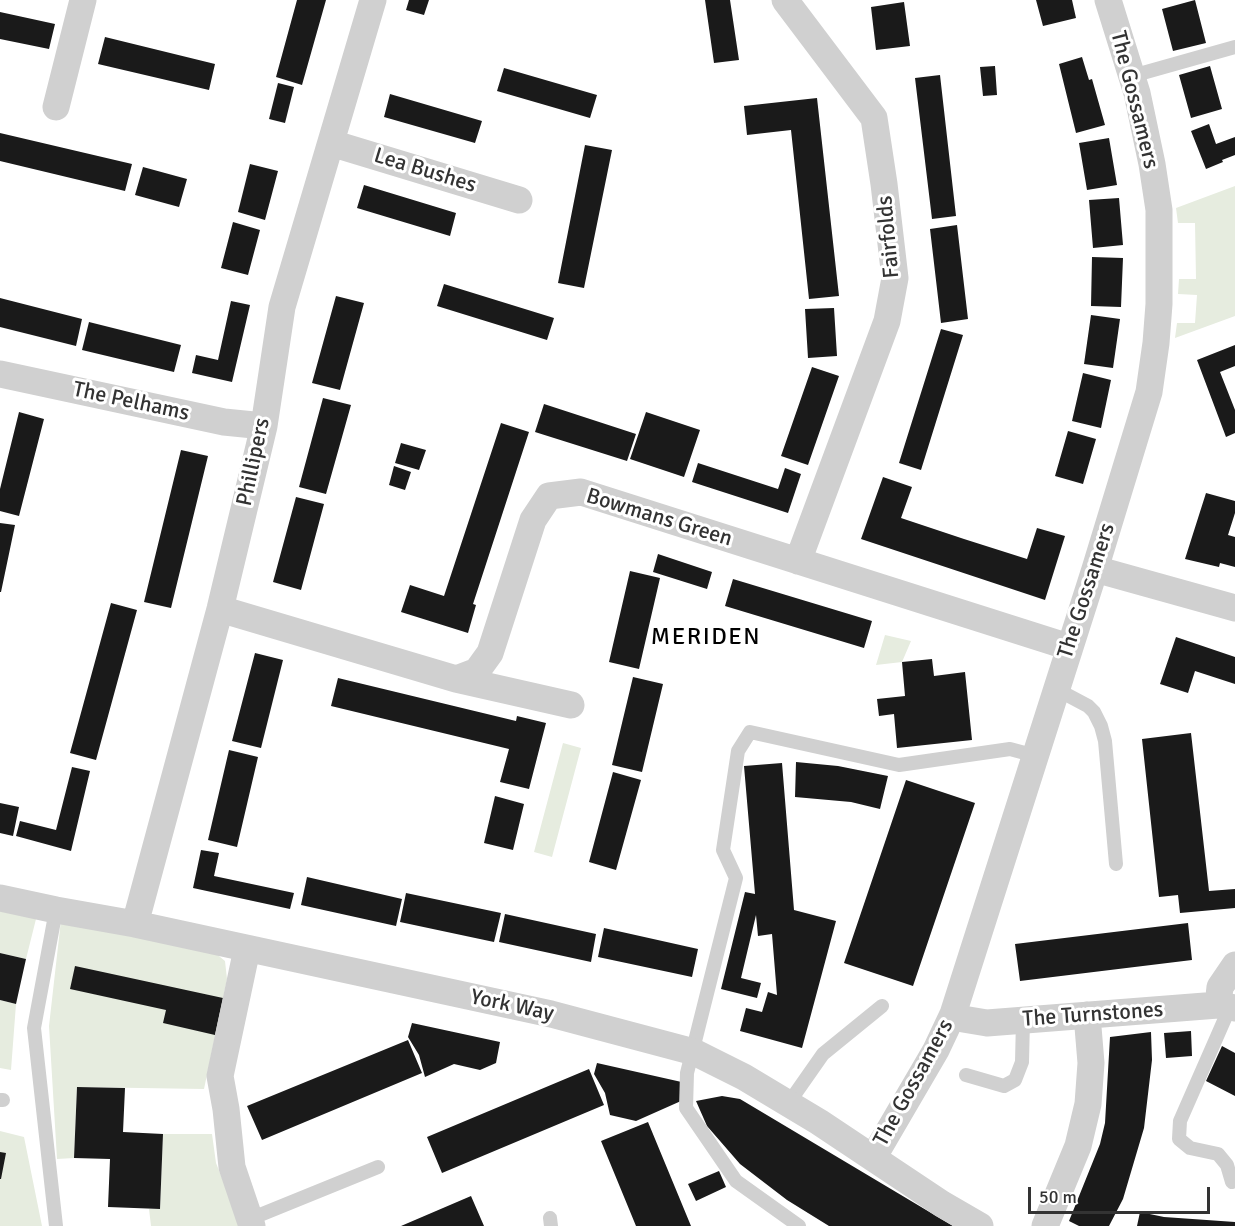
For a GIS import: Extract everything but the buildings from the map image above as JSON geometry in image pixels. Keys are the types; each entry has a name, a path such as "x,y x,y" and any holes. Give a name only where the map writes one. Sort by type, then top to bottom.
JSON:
{"street":[{"path":"56,106 83,0"},
{"name":"Phillipers","path":"135,924 220,609 264,426 282,307 373,0"},
{"name":"Fairfolds","path":"784,0 874,118 895,278 887,321 798,561"},
{"name":"The Gossamers","path":"873,1158 936,1050 953,1014 1149,392 1160,304 1159,210 1152,164 1132,76 1108,0"},
{"name":"Lea Bushes","path":"331,142 519,200"},
{"name":"The Pelhams","path":"0,374 224,422 264,426"},
{"name":"Bowmans Green","path":"456,679 477,671 490,653 533,520 549,496 582,492 1069,647"},
{"path":"1095,569 1235,608"},
{"path":"220,609 456,679 571,705"},
{"name":"York Way","path":"0,898 135,924 552,1014 694,1052 744,1077 980,1226"},
{"path":"247,949 220,1076 232,1167 251,1222"},
{"path":"1227,1007 1220,987 1235,965"},
{"name":"The Turnstones","path":"953,1014 963,1019 987,1023 1227,1007"},
{"path":"1045,1226 1078,1146 1088,1104 1091,1063 1087,1015"}],"lane":[{"path":"1132,76 1235,47"},
{"path":"1056,689 1088,706 1101,726 1105,741 1116,864"},
{"path":"799,1226 736,1180 686,1108 687,1073 736,878 723,850 738,751 750,732 899,765 1010,749 1036,756"},
{"path":"56,910 34,1028 56,1226"},
{"path":"788,1104 823,1054 882,1005"},
{"path":"1227,1007 1180,1121 1179,1139 1190,1148 1218,1155 1227,1165 1232,1182"},
{"path":"966,1075 1004,1086 1015,1080 1023,1062 1023,1020"},
{"path":"251,1222 378,1167"}],"shaded area":[{"path":"1235,186 1235,316 1175,338 1177,323 1195,323 1197,295 1178,294 1179,279 1196,279 1195,223 1178,223 1176,208"},
{"path":"885,635 911,641 902,662 876,665"},
{"path":"563,743 581,748 552,857 534,852"},
{"path":"0,908 37,915 26,959 0,953"},
{"path":"61,920 214,952 225,961 227,979 204,1089 77,1087 74,1158 57,1159 49,1026"},
{"path":"0,1000 16,1004 11,1070 0,1068"},
{"path":"0,1131 24,1137 42,1226 0,1226"},
{"path":"163,1134 212,1134 216,1163 241,1226 151,1226 149,1209 160,1209"}],"district":[{"name":"MERIDEN","path":"706,638"}]}
